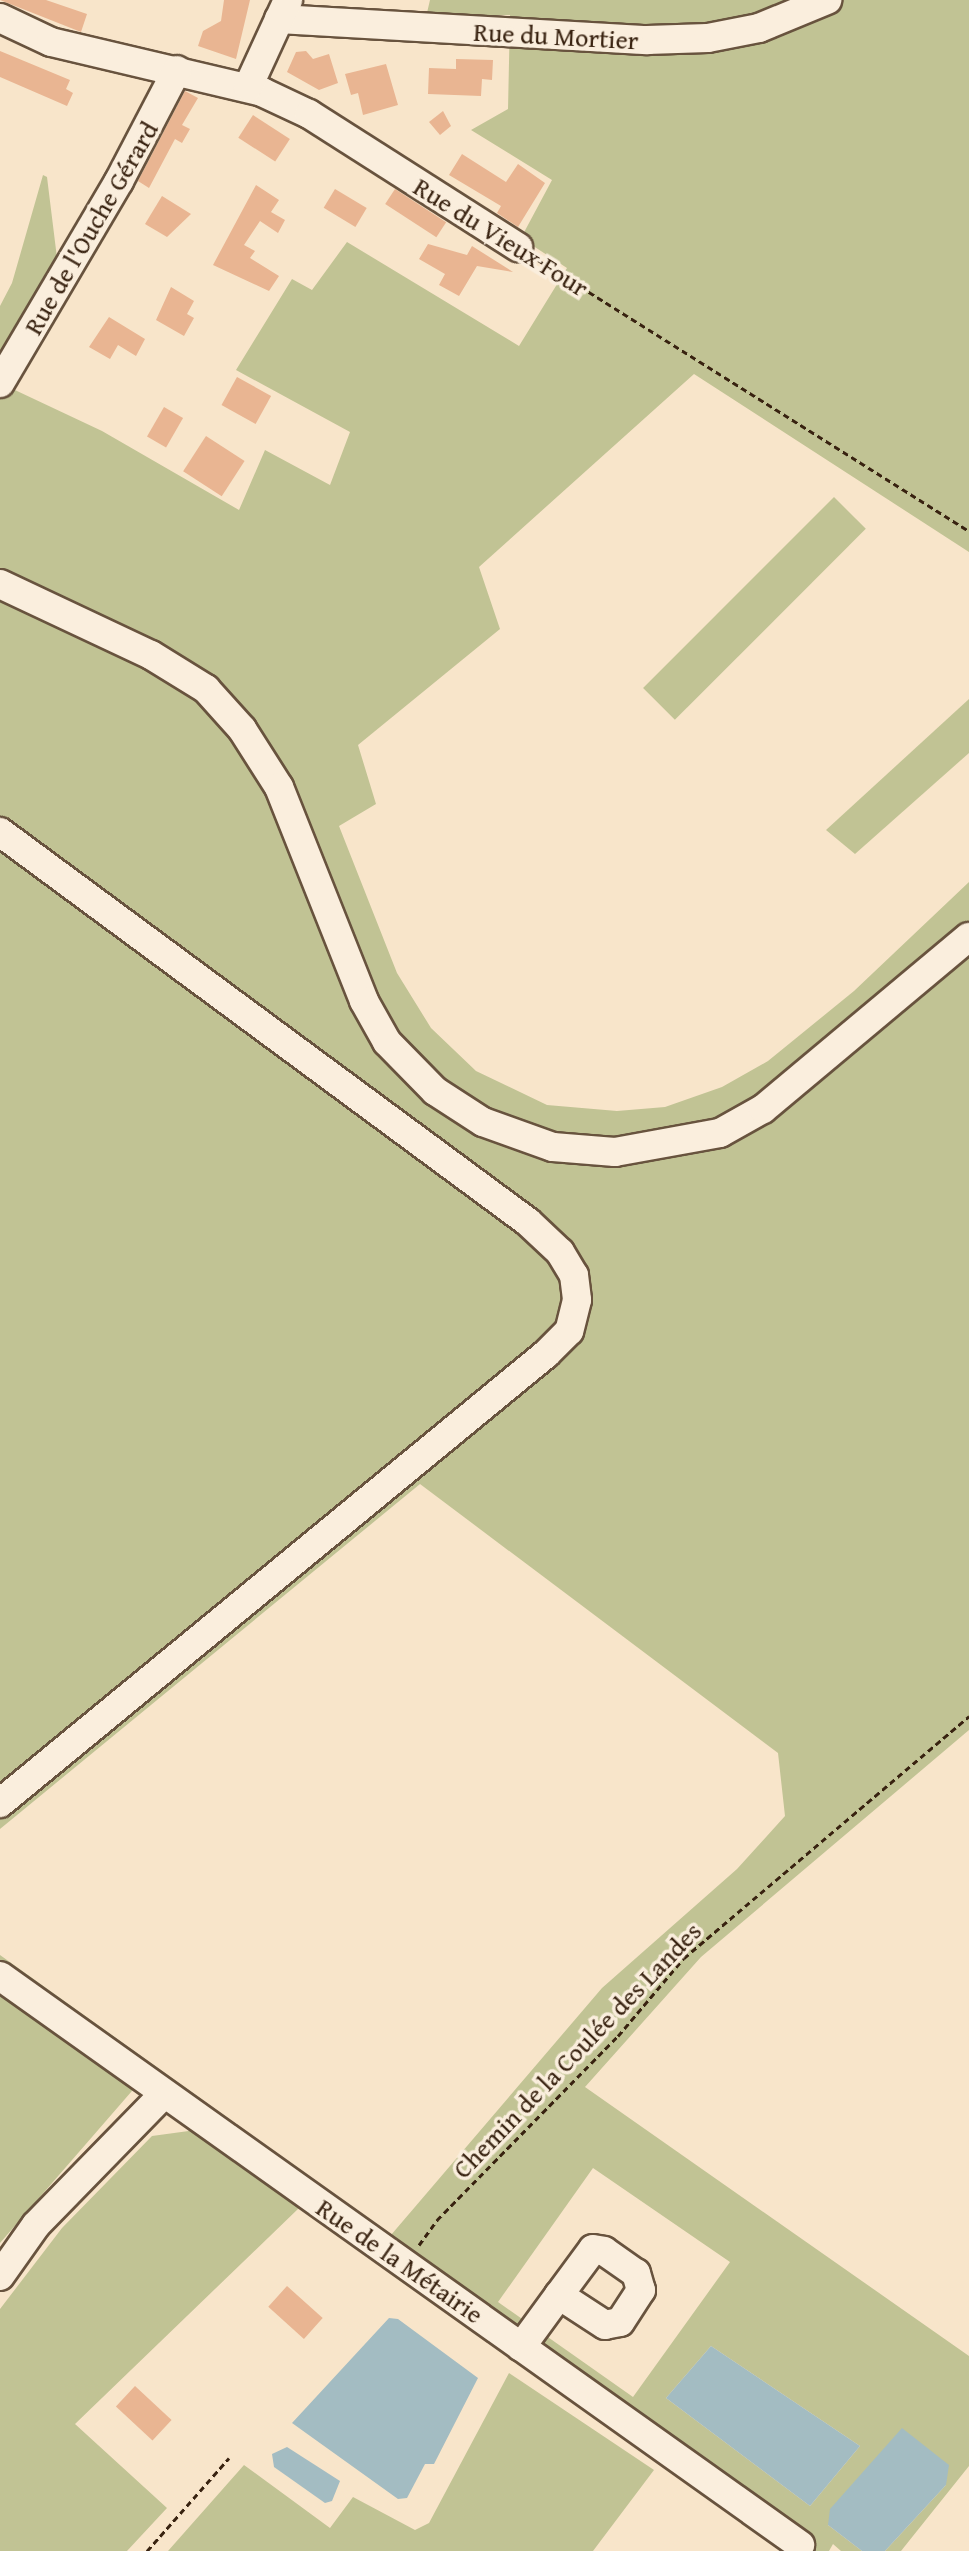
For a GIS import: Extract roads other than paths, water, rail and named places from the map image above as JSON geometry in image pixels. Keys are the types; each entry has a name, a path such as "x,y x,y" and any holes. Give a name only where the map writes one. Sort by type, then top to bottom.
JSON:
{"street":[{"name":"Rue du Mortier","path":"283,10 693,39 759,28 827,0"},
{"path":"248,87 283,10"},
{"name":"Rue du Vieux Four","path":"0,18 51,42 248,87 309,114 518,247"},
{"name":"Rue de l'Ouche Gérard","path":"0,383 119,181 177,70"},
{"path":"0,584 151,655 206,689 242,729 279,787 364,1001 387,1042 435,1091 483,1122 553,1147 615,1152 720,1133 763,1109 969,937"},
{"path":"0,832 528,1222 560,1252 574,1275 577,1300 569,1331 546,1354 0,1803"},
{"name":"Rue de la Métairie","path":"0,1976 800,2545"},
{"path":"0,2276 36,2225 164,2094"},
{"path":"521,2347 559,2295"}],"water":[{"path":"389,2318 398,2319 478,2378 434,2464 425,2464 407,2498 398,2499 292,2423"},
{"path":"711,2346 860,2446 810,2506 666,2398"},
{"path":"902,2428 949,2465 946,2485 885,2551 862,2551 828,2525 830,2509"},
{"path":"287,2447 340,2481 332,2501 325,2503 274,2467 272,2454"}]}
